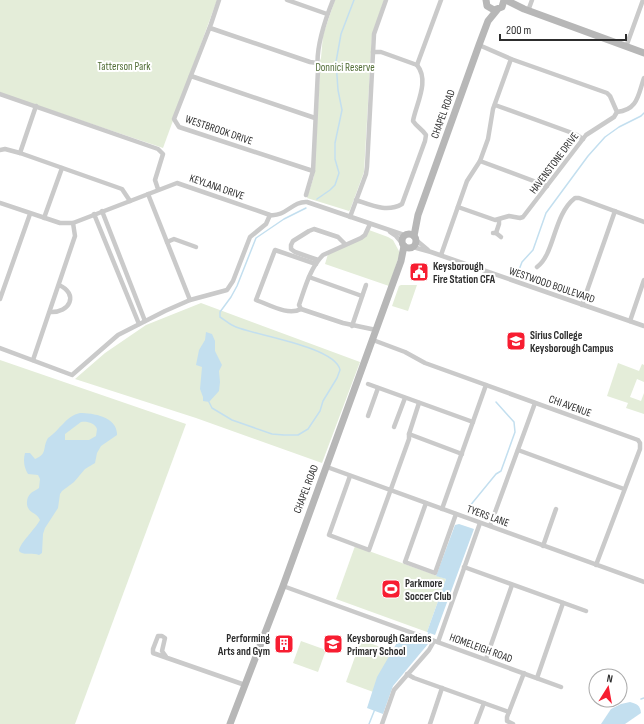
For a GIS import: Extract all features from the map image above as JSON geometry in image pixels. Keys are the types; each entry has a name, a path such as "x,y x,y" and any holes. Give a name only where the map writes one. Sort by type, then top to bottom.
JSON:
{"main road":[{"path":"486,0 489,8 502,4 526,10 644,53"},
{"name":"CHAPEL ROAD","path":"488,21 502,4"},
{"name":"CHAPEL ROAD","path":"230,724 283,586 304,524 327,467 401,261 410,244 418,215 488,21 489,8"},
{"name":"CHAPEL ROAD","path":"410,244 402,239 418,215"}],"street":[{"name":"WESTBROOK DRIVE","path":"219,0 210,28 174,119 178,127 313,171"},
{"path":"287,0 327,14"},
{"path":"306,195 313,171 318,70 317,63 322,28 333,0"},
{"path":"350,217 366,174 374,34 386,0"},
{"path":"417,65 441,0"},
{"path":"526,10 532,0"},
{"path":"626,47 643,0"},
{"path":"210,28 310,62 317,63"},
{"path":"479,47 607,93 610,96 617,112"},
{"path":"356,200 377,208 398,206 402,204 426,135 422,129 416,126 413,121 423,86 420,69 417,65 381,52 373,52"},
{"path":"440,255 467,181 480,161 488,139 495,104 511,59"},
{"path":"191,76 315,118"},
{"name":"HAVENSTONE DRIVE","path":"458,207 493,220 499,220 509,216 520,218 523,217 583,138 589,132 614,117 617,112 626,110 635,104 644,78"},
{"path":"0,94 158,149 163,154 155,180 158,190"},
{"path":"495,104 583,138"},
{"path":"20,153 36,106"},
{"path":"0,150 5,149 20,153 122,189 130,201"},
{"path":"480,161 547,186"},
{"path":"44,218 62,168"},
{"name":"KEYLANA DRIVE","path":"0,203 60,223 73,223 177,183 270,215"},
{"path":"148,194 190,300"},
{"path":"537,267 545,257 560,217 572,200 576,197 644,222"},
{"path":"0,348 72,375 118,335 190,300 227,290 233,281 250,237 266,224 270,215 280,214 296,204 303,202 405,235"},
{"path":"102,211 145,321"},
{"path":"582,305 615,211"},
{"path":"0,299 30,214"},
{"path":"94,214 140,324"},
{"path":"499,220 499,224 494,233 501,237"},
{"path":"32,360 50,312 75,236 73,223"},
{"path":"301,309 299,305 309,277 317,262 323,255 345,244 362,238 370,224"},
{"path":"381,228 410,244"},
{"path":"317,262 291,249 293,241 314,229 338,237 345,244"},
{"path":"167,242 174,239 196,247"},
{"name":"WESTWOOD BOULEVARD","path":"410,244 432,252"},
{"name":"WESTWOOD BOULEVARD","path":"410,244 644,326"},
{"path":"317,262 275,250 256,300 290,312 301,309 352,326 376,330"},
{"path":"309,277 362,296"},
{"path":"630,321 644,280"},
{"path":"50,312 62,310 68,305 70,300 67,289 59,285"},
{"path":"352,326 366,285"},
{"name":"CHI AVENUE","path":"373,340 405,352 425,363 638,440 640,443 640,449 596,565"},
{"path":"368,384 473,422"},
{"path":"442,509 486,385"},
{"path":"368,416 378,388"},
{"path":"394,427 405,398"},
{"path":"490,526 535,402"},
{"path":"350,476 328,535 369,550 409,439 409,434 419,403"},
{"path":"409,434 462,454"},
{"path":"518,450 624,489"},
{"name":"TYERS LANE","path":"327,467 644,582"},
{"path":"426,503 405,562 435,573 456,514"},
{"path":"543,546 556,510"},
{"path":"382,724 394,690 436,641 480,522"},
{"path":"464,567 586,611"},
{"path":"486,659 512,585"},
{"name":"HOMELEIGH ROAD","path":"283,586 561,687"},
{"path":"537,678 563,603"},
{"path":"167,658 162,651 165,638 158,636 152,652 155,654 245,685"},
{"path":"513,724 507,721 524,673"},
{"path":"407,674 414,678 509,712"},
{"path":"430,724 442,688"},
{"path":"476,724 484,703"}],"green space":[{"name":"Tatterson Park","path":"0,0 217,0 163,148 0,93"},
{"name":"Donnici Reserve","path":"335,0 384,0 372,35 364,172 349,211 307,198 314,176 320,72 319,63 321,58 323,35"},
{"path":"369,230 393,240 400,253 389,286 325,264 328,254 366,236"},
{"path":"417,285 408,311 392,306 399,286"},
{"path":"201,303 360,362 322,463 196,418 75,379 105,353 146,325"},
{"path":"0,360 186,424 75,724 0,724"},
{"path":"618,363 639,371 642,364 644,365 644,382 637,379 630,397 641,401 644,393 644,414 626,408 628,403 607,396"},
{"name":"Parkmore Soccer Club","path":"355,546 446,579 427,632 336,599"},
{"path":"361,640 392,651 376,693 346,682"},
{"path":"301,641 326,650 318,672 293,663"}],"water":[{"path":"206,332 212,334 215,341 215,351 222,365 219,371 219,391 209,402 203,401 200,389 202,367 196,365 199,350 205,340"},
{"path":"85,413 104,417 113,424 117,435 101,446 97,453 95,463 85,469 74,482 60,494 58,508 45,528 43,534 42,553 39,555 23,553 19,551 20,548 40,520 39,517 27,506 29,495 39,488 40,479 38,475 28,474 24,464 25,453 30,453 35,459 42,455 48,438 67,420 75,415","holes":["81,422 88,422 94,425 97,429 96,436 89,440 65,440 65,434"]},
{"path":"459,524 474,529 435,635 427,632 446,579 436,576 455,525"},
{"path":"402,634 428,644 393,686 383,714 367,708 377,677"},
{"path":"628,702 638,705 641,713 625,724 601,724 611,709 628,708"}],"waterway":[{"path":"317,199 335,185 339,173 335,159 335,143 342,110 338,90 336,62 341,34 354,0"},
{"path":"517,275 522,262 533,250 546,213 588,156 605,137 644,113"},
{"path":"209,402 212,408 232,420 272,434 298,435 308,429 320,411 323,401 337,378 340,370 335,362 325,355 310,348 236,327 220,317 220,312 237,286 256,238 284,219 306,208"},
{"path":"469,507 496,474 501,471 515,432 514,422 496,402"},
{"path":"428,635 430,631"},
{"path":"369,724 375,709"}],"place":[{"name":"Keysborough Fire Station CFA","path":"419,272"},
{"name":"Sirius College Keysborough Campus","path":"516,341"},
{"name":"Parkmore Soccer Club","path":"391,589"},
{"name":"Performing Arts and Gym","path":"284,644"},
{"name":"Keysborough Gardens Primary School","path":"333,644"}]}
